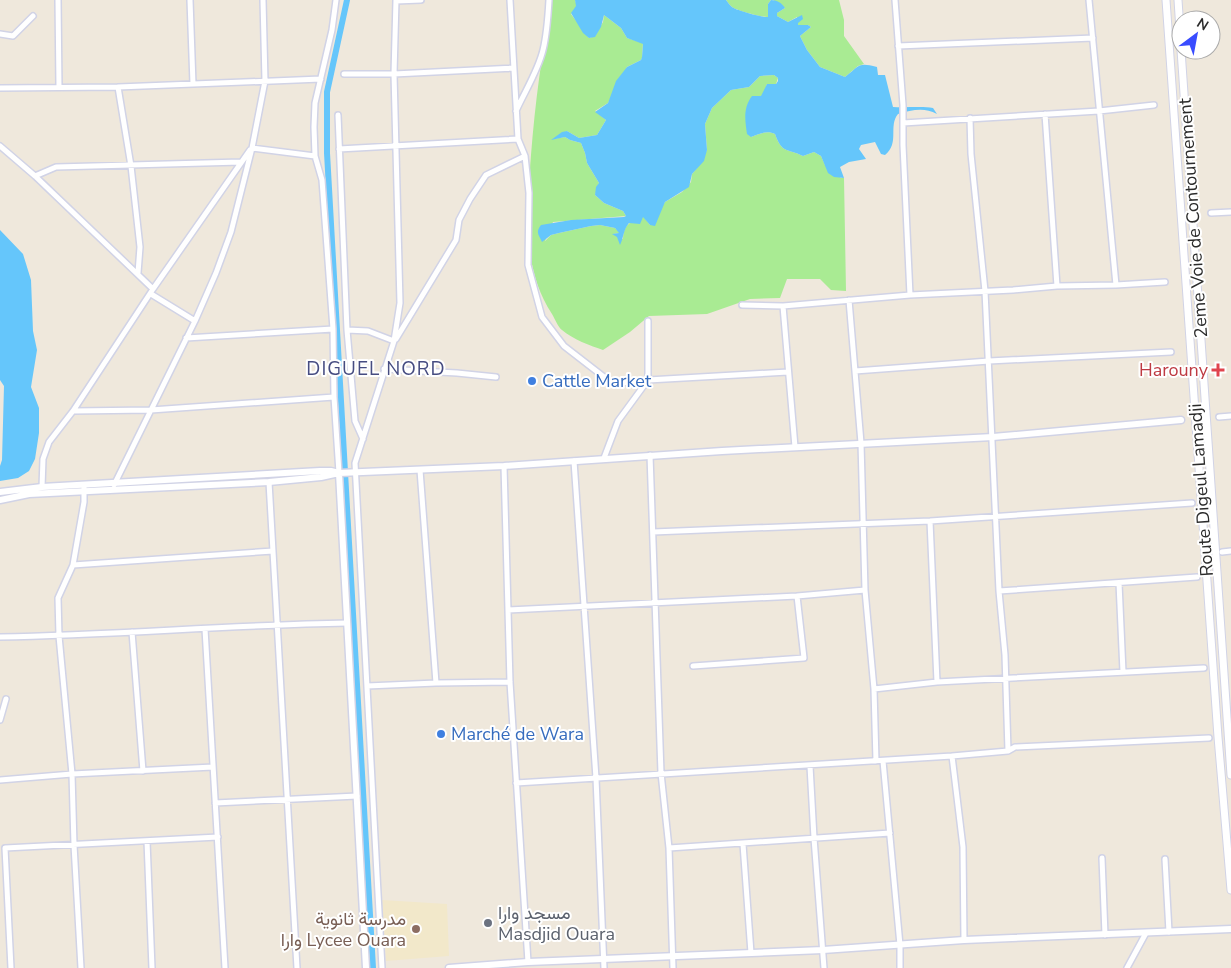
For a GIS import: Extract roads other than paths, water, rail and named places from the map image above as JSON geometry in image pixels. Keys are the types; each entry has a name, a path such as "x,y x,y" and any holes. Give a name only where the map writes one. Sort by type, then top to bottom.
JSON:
{"main road":[{"name":"Route Digeul Lamadji","path":"1166,0 1217,728 1231,890"},
{"name":"2eme Voie de Contournement","path":"1182,60 1231,775"}],"street":[{"path":"58,0 59,88"},
{"path":"190,0 193,84"},
{"path":"113,486 195,321 231,232 252,148 264,82 263,0"},
{"path":"336,0 316,103 314,156 322,180 333,329 334,397 341,473 347,623 366,968"},
{"path":"382,968 367,686 353,473 394,341 400,302 394,74 396,1 421,0"},
{"path":"510,0 518,139 525,156 529,193 528,265 542,316 564,346 613,384 648,380 788,372"},
{"path":"516,111 543,52 548,20 548,0"},
{"path":"895,0 903,123 910,295"},
{"path":"1089,0 1116,285"},
{"path":"0,34 13,36 33,16"},
{"path":"898,46 1093,38"},
{"path":"344,74 394,74 513,68"},
{"path":"0,88 118,88 321,79"},
{"path":"118,88 132,166 136,227 140,247 138,273"},
{"path":"903,123 1099,111 1154,105"},
{"path":"1045,114 1057,286"},
{"path":"338,115 347,330 355,421 363,439"},
{"path":"970,118 971,154 985,291 999,591 1006,678 1008,751"},
{"path":"338,149 518,139"},
{"path":"0,146 35,176 138,273 152,292 195,321"},
{"path":"252,148 314,156"},
{"path":"42,487 45,450 49,442 73,411 152,292 252,148"},
{"path":"394,341 448,256 456,240 459,220 486,175 525,156"},
{"path":"35,176 56,167 241,162"},
{"path":"1212,213 1231,212"},
{"path":"742,305 784,306 910,295 1057,286 1165,282"},
{"path":"850,300 861,443 864,590 874,689 876,761"},
{"path":"784,306 795,447"},
{"path":"604,458 618,420 648,380 648,321"},
{"path":"186,338 333,329"},
{"path":"347,330 368,331 394,341"},
{"path":"855,371 989,361 1171,352"},
{"path":"384,369 496,377"},
{"path":"73,411 151,410 334,397"},
{"path":"1219,417 1231,416"},
{"path":"113,486 269,482 321,478 341,473 504,466 650,455 992,437 1181,420"},
{"path":"650,455 660,773 669,848 673,968"},
{"path":"574,461 596,778 604,968"},
{"path":"504,466 510,682 528,962"},
{"path":"0,492 85,488 330,470 341,473"},
{"path":"420,470 436,683"},
{"path":"269,482 297,968"},
{"path":"0,500 42,487 85,488"},
{"path":"81,968 72,774 59,636 58,598 73,565 85,488"},
{"path":"653,532 930,521 995,515 1192,503"},
{"path":"930,521 937,682"},
{"path":"73,565 273,551"},
{"path":"1222,552 1231,551"},
{"path":"999,591 1197,577"},
{"path":"1119,583 1124,672"},
{"path":"508,610 797,596 864,590"},
{"path":"693,666 804,658 797,596"},
{"path":"0,637 59,636 277,624 347,623"},
{"path":"204,629 225,968"},
{"path":"132,632 143,771"},
{"path":"874,689 937,682 1204,668"},
{"path":"367,686 510,682"},
{"path":"0,720 6,699"},
{"path":"516,783 883,761 1008,751 1015,747 1209,738"},
{"path":"952,756 964,847 964,940"},
{"path":"883,761 900,945 900,968"},
{"path":"810,766 824,968"},
{"path":"0,780 72,774 213,767"},
{"path":"215,803 357,796"},
{"path":"669,848 890,833"},
{"path":"11,968 5,848 218,836"},
{"path":"147,841 152,968"},
{"path":"743,844 751,953"},
{"path":"1102,858 1105,934"},
{"path":"1165,859 1168,932"},
{"path":"449,968 528,962 823,950 964,940 1231,929"},
{"path":"1127,968 1146,933"}],"water":[{"path":"575,0 726,0 734,8 765,17 768,17 768,4 771,0 775,1 781,3 785,8 777,13 777,16 788,22 802,15 803,19 798,25 808,25 811,27 800,36 807,50 820,67 845,77 862,65 877,67 878,75 885,75 893,107 933,108 937,114 923,110 913,110 898,114 894,124 892,145 885,155 881,154 875,142 861,145 859,149 866,159 849,162 840,167 844,178 834,177 828,173 821,156 814,152 803,156 786,150 780,145 775,134 769,132 751,137 747,134 745,114 749,101 752,96 761,96 767,84 776,84 778,81 778,78 774,75 760,76 749,87 731,90 712,108 705,124 707,150 704,161 692,174 689,187 665,202 655,226 650,225 643,217 640,224 629,223 620,245 617,237 612,234 619,233 615,228 600,225 551,235 542,242 538,232 541,225 571,220 626,216 623,211 604,203 595,195 596,187 599,183 587,163 581,143 565,137 551,140 562,132 567,131 579,138 597,135 606,120 595,112 608,103 616,81 627,67 641,60 643,44 627,38 621,28 604,15 601,27 595,37 589,38 583,33 571,13 576,6"},
{"path":"0,230 23,254 31,280 33,331 37,350 31,387 39,408 39,433 35,459 29,471 18,478 0,481 4,386 0,380"}],"waterway":[{"path":"347,0 327,92 327,153 373,968"}],"place":[{"name":"Harouny","path":"1218,370"},
{"name":"Cattle Market","path":"532,381"},
{"name":"Marché de Wara","path":"441,734"},
{"name":"مسجد وارا Masdjid Ouara","path":"488,923"},
{"name":"مدرسة ثانوية وارا Lycee Ouara","path":"416,929"}],"district":[{"name":"DIGUEL NORD","path":"376,368"}]}
